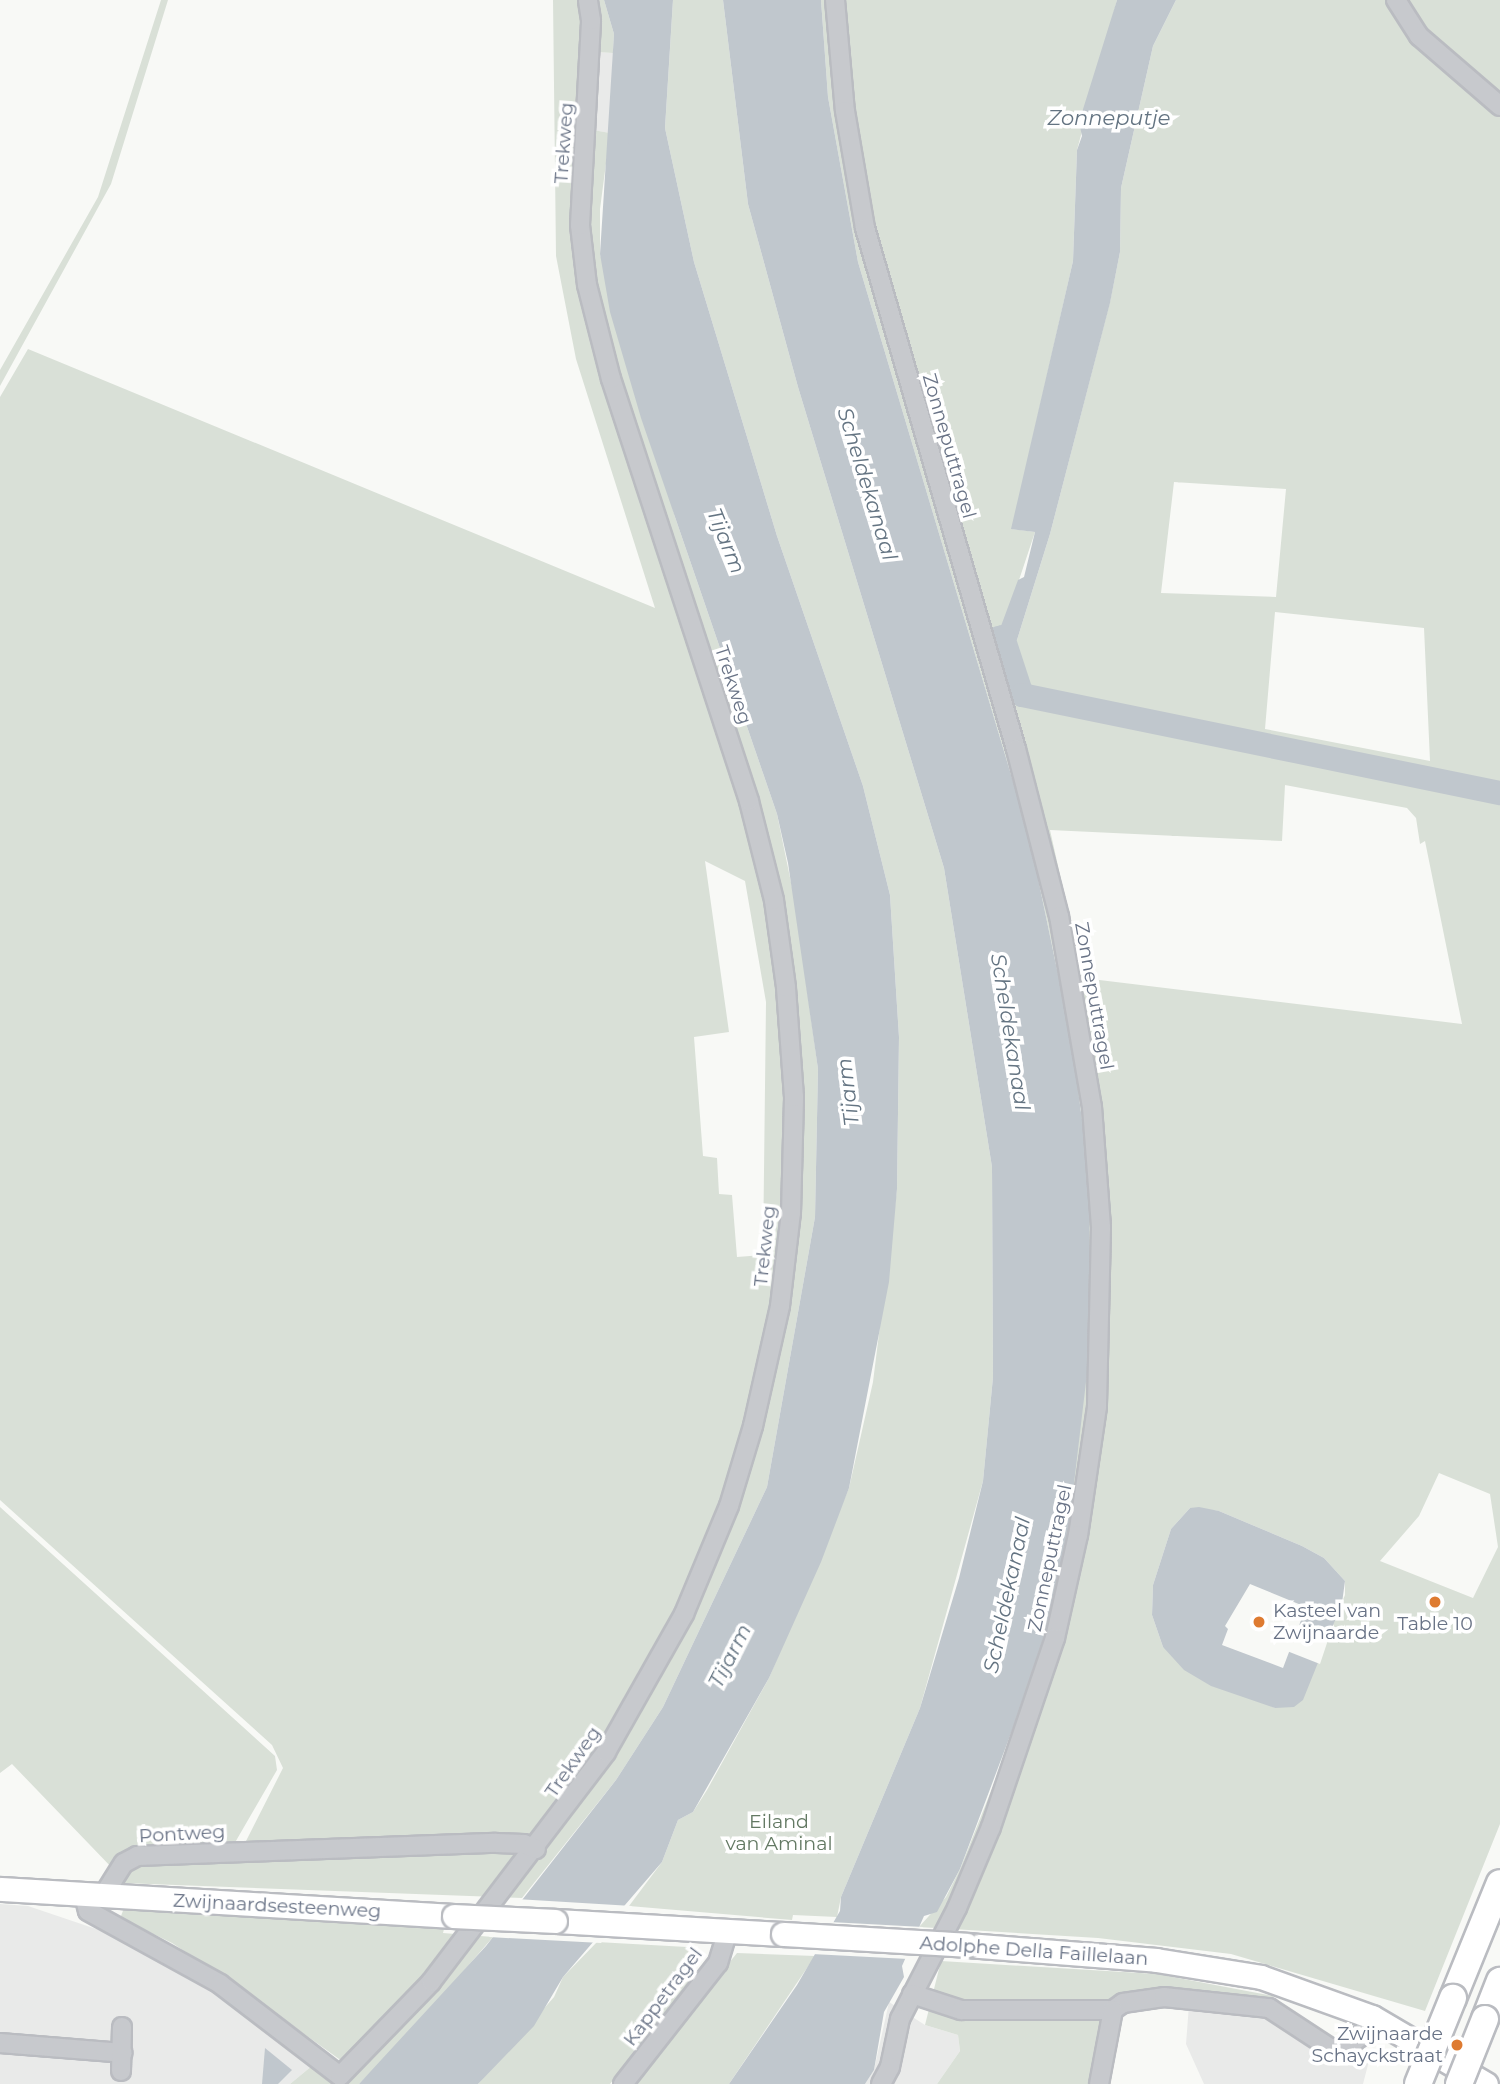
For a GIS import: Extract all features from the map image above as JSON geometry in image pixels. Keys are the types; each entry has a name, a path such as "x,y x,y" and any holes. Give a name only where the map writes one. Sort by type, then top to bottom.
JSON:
{"highway":[{"path":"1418,2084 1500,1883"},
{"path":"1459,2084 1500,1981"}],"main road":[{"name":"Zwijnaardsesteenweg","path":"0,1889 555,1921"},
{"name":"Adolphe Della Faillelaan","path":"555,1921 967,1945 1197,1965 1261,1977 1372,2017 1486,2084"}],"street":[{"name":"Trekweg","path":"94,1896 88,1911 220,1984 340,2076 395,2024 536,1849 639,1699 684,1614 729,1506 753,1426 778,1317 794,1158 789,1013 764,854 611,379 587,285 580,225 591,20 588,0"},
{"name":"Zonneputtragel","path":"835,0 845,111 862,213 1048,870 1082,1038 1100,1184 1097,1407 1065,1601 1043,1682 996,1816 957,1908 900,2019 890,2067 881,2084"},
{"path":"1396,0 1419,36 1500,106"},
{"name":"Pontweg","path":"94,1896 131,1858 240,1849 496,1843 524,1844 536,1849"},
{"name":"Kappetragel","path":"623,2084 718,1963 728,1931"},
{"path":"912,1994 961,2010 1114,2010 1123,2003 1164,1997 1269,2008 1330,2048 1345,2048 1360,2036 1372,2017"},
{"path":"1099,2084 1114,2010"},
{"path":"121,2071 122,2028"},
{"path":"0,2043 123,2053"}],"shaded area":[{"path":"595,52 613,53 610,133 592,130"},
{"path":"0,1904 28,1906 105,1932 206,1987 313,2065 290,2084 0,2084"},
{"path":"889,2002 925,2025 958,2035 960,2051 937,2084 865,2084 874,2070"},
{"path":"1189,2005 1264,2013 1296,2030 1318,2061 1338,2066 1357,2058 1369,2061 1363,2084 1204,2084 1186,2044"}],"green space":[{"path":"161,0 168,0 111,184 0,386 0,370 98,197"},
{"path":"553,0 604,0 614,34 613,53 596,52 593,130 610,133 600,209 600,254 675,517 777,814 795,902 818,1069 815,1217 767,1487 663,1707 616,1780 522,1898 122,1883 129,1863 242,1849 283,1768 272,1745 0,1500 0,397 28,349 655,608 576,359 556,256","holes":["705,861 745,881 766,1002 763,1255 737,1257 732,1195 719,1194 717,1158 703,1156 694,1037 729,1032"]},
{"name":"Eiland van Aminal","path":"673,0 723,0 748,204 798,387 944,868 992,1167 993,1377 983,1481 920,1708 841,1897 837,1917 793,1915 792,1920 629,1906 662,1862 678,1820 693,1812 707,1790 769,1678 849,1488 873,1382 897,1189 899,1037 890,895 863,786 777,536 694,262 665,128"},
{"path":"821,0 1117,0 1077,150 1073,261 1012,529 1035,532 1006,619 1017,640 1050,534 1110,302 1120,252 1121,188 1153,46 1176,0 1500,0 1500,1824 1425,2011 1231,1954 1098,1938 919,1927 946,1897 997,1776 1037,1664 1068,1534 1090,1180 1071,1037 1029,835 858,262 828,97","holes":["1174,482 1286,489 1276,597 1161,593","1275,612 1424,628 1430,761 1265,729","1285,785 1407,808 1416,818 1420,844 1425,841 1462,1024 1083,978 1050,830 1282,841","1439,1473 1490,1494 1498,1547 1473,1598 1380,1561 1419,1516","1190,1508 1219,1511 1324,1558 1345,1581 1345,1595 1332,1626 1275,1708 1163,1647 1152,1615 1153,1585 1171,1529"]},
{"path":"0,1507 275,1756 277,1770 233,1846 161,1852 115,1871 12,1764 0,1773"},
{"path":"124,1908 444,1929 443,1933 493,1937 409,2034 359,2084 290,2084 313,2065 346,2064 229,1980 172,1943 125,1920 121,1916"},
{"path":"597,1942 687,1947 695,1956 695,1979 610,2084 478,2084 554,1997 563,1977"},
{"path":"737,1953 815,1956 729,2084 632,2084"},
{"path":"941,1961 1157,1974 1273,1996 1271,2001 1164,1990 1107,2008 1089,2084 937,2084 960,2051 958,2035 925,2025"}],"water":[{"path":"604,0 673,0 665,128 694,262 777,536 863,786 890,895 899,1037 897,1189 889,1282 849,1488 821,1562 769,1678 693,1812 678,1820 662,1862 563,1977 534,2026 478,2084 359,2084 486,1946 616,1780 663,1707 767,1487 815,1217 818,1069 788,863 777,814 641,418 610,312 600,254 614,34"},
{"name":"Scheldekanaal","path":"723,0 821,0 828,97 858,262 1029,835 1071,1037 1090,1180 1088,1365 1068,1534 1037,1664 960,1869 937,1912 924,1916 902,1966 904,1977 884,2012 874,2070 865,2084 729,2084 797,1985 840,1911 841,1897 920,1708 959,1578 983,1481 993,1377 992,1167 944,868 798,387 748,204"},
{"name":"Zonneputje","path":"1117,0 1176,0 1153,46 1121,188 1120,252 1110,303 1050,534 1017,640 1003,637 1001,626 1018,580 1024,577 1035,532 1011,529 1073,261 1077,150 1082,136 1079,122"},
{"path":"1190,1508 1219,1511 1302,1546 1324,1558 1345,1581 1342,1603 1303,1700 1294,1707 1275,1708 1211,1686 1184,1670 1163,1647 1152,1615 1153,1585 1171,1529","holes":["1250,1584 1306,1607 1283,1668 1222,1645 1228,1629 1225,1626"]},
{"path":"265,2048 292,2070 278,2084 262,2084"}],"pier":[{"path":"1298,1624 1329,1637 1320,1664 1287,1651"},
{"path":"516,1899 632,1906 601,1943 489,1937"},
{"path":"830,1922 923,1927 908,1959 812,1954"}],"waterway":[{"name":"Tijarm","path":"640,0 640,139"},
{"path":"999,638 1003,637 1022,695 1500,793"}],"place":[{"name":"Table 10","path":"1435,1602"},
{"name":"Kasteel van Zwijnaarde","path":"1259,1622"},
{"name":"Zwijnaarde Schayckstraat","path":"1457,2045"}]}
